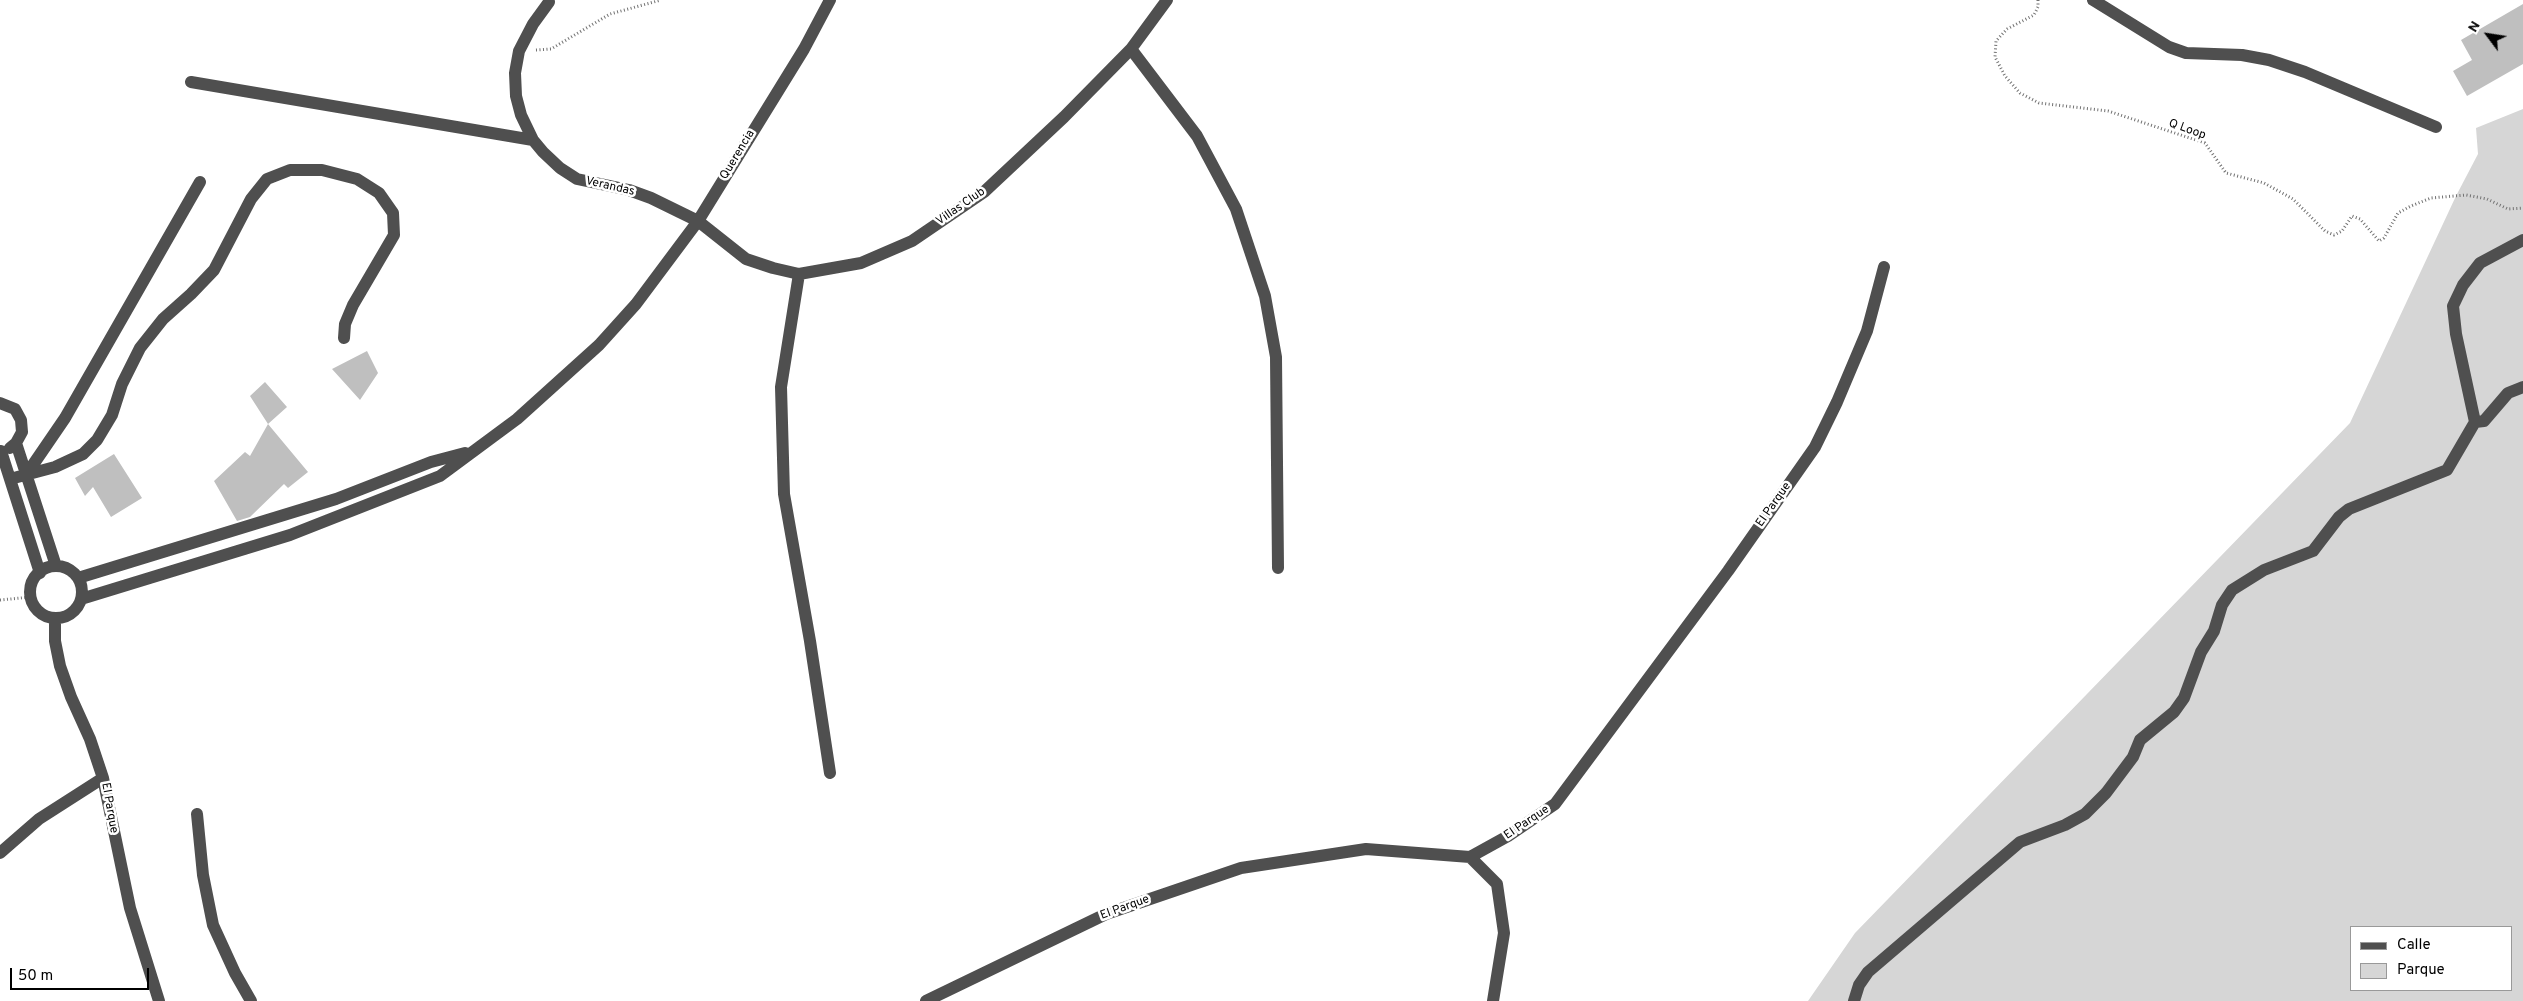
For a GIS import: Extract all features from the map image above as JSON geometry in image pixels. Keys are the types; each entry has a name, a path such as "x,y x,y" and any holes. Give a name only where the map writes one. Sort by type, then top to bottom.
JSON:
{"street":[{"name":"Querencia","path":"81,599 290,535 440,476 532,406 599,345 636,304 698,221 804,49 830,0"},
{"name":"Villas Club","path":"698,221 746,259 799,274 861,263 912,241 984,192 1064,117 1131,48 1167,0"},
{"path":"2093,0 2169,47 2186,53 2242,55 2269,60 2305,72 2436,127"},
{"name":"Verandas","path":"549,2 533,24 519,51 514,73 516,96 533,140 560,168 578,179 629,190 698,221"},
{"path":"1131,48 1197,136 1236,209 1265,296 1276,357 1278,568"},
{"path":"192,82 533,140"},
{"path":"10,479 55,468 83,454 97,440 112,415 122,384 140,348 163,319 214,270 251,200 267,179 290,170 322,170 358,179 379,193 394,213 394,235 353,305 345,324 344,338"},
{"path":"26,475 65,418 200,182"},
{"path":"1854,1001 1859,985 1868,972 2020,842 2065,825 2085,814 2106,793 2134,757 2140,740 2174,712 2184,698 2202,652 2214,631 2222,605 2232,590 2264,570 2313,550 2339,517 2349,508 2447,470 2475,422 2456,334 2454,306 2462,285 2480,262 2523,240"},
{"name":"El Parque","path":"926,1001 1106,914 1241,868 1366,849 1470,857 1508,836 1555,804 1728,571 1815,447 1837,402 1867,331 1884,267"},
{"path":"799,274 781,387 784,494 810,641 830,773"},
{"path":"2475,422 2484,421 2508,393 2523,387"},
{"path":"0,403 15,409 21,420 22,432 16,443 1,451 40,573"},
{"path":"16,443 56,566"},
{"path":"78,578 336,498 430,462 470,452"},
{"path":"56,566 64,568 78,578 82,588 81,599 72,613 55,618 39,612 31,596 31,588 40,573 56,566"},
{"name":"El Parque","path":"55,618 55,641 60,666 71,697 90,739 103,778 130,908 159,1001"},
{"path":"0,853 39,819 103,778"},
{"path":"197,814 203,875 213,925 235,973 251,1001"},
{"path":"1470,857 1497,884 1504,933 1493,1001"}],"path":[{"path":"519,51 551,48 610,14 661,0"},
{"name":"Q Loop","path":"2038,0 2038,7 2034,15 2007,29 1996,41 1995,57 2005,76 2020,93 2039,103 2108,111 2204,143 2226,174 2264,183 2293,199 2325,231 2334,235 2342,231 2352,216 2360,219 2379,241 2384,238 2398,213 2431,198 2466,195 2487,199 2508,209 2523,208"},
{"path":"0,600 31,596"}],"green space":[{"path":"2523,109 2523,1001 1808,1001 1855,933 2350,423 2456,196 2478,154 2476,128"}],"building":[{"path":"2523,4 2523,64 2467,96 2453,71 2472,60 2461,40"},
{"path":"367,351 378,373 360,400 332,369"},
{"path":"265,382 287,407 268,424 250,396"},
{"path":"268,424 308,472 288,488 284,484 250,517 237,521 214,481 245,452 250,456"},
{"path":"114,454 142,498 111,517 93,487 85,496 75,478"}]}
